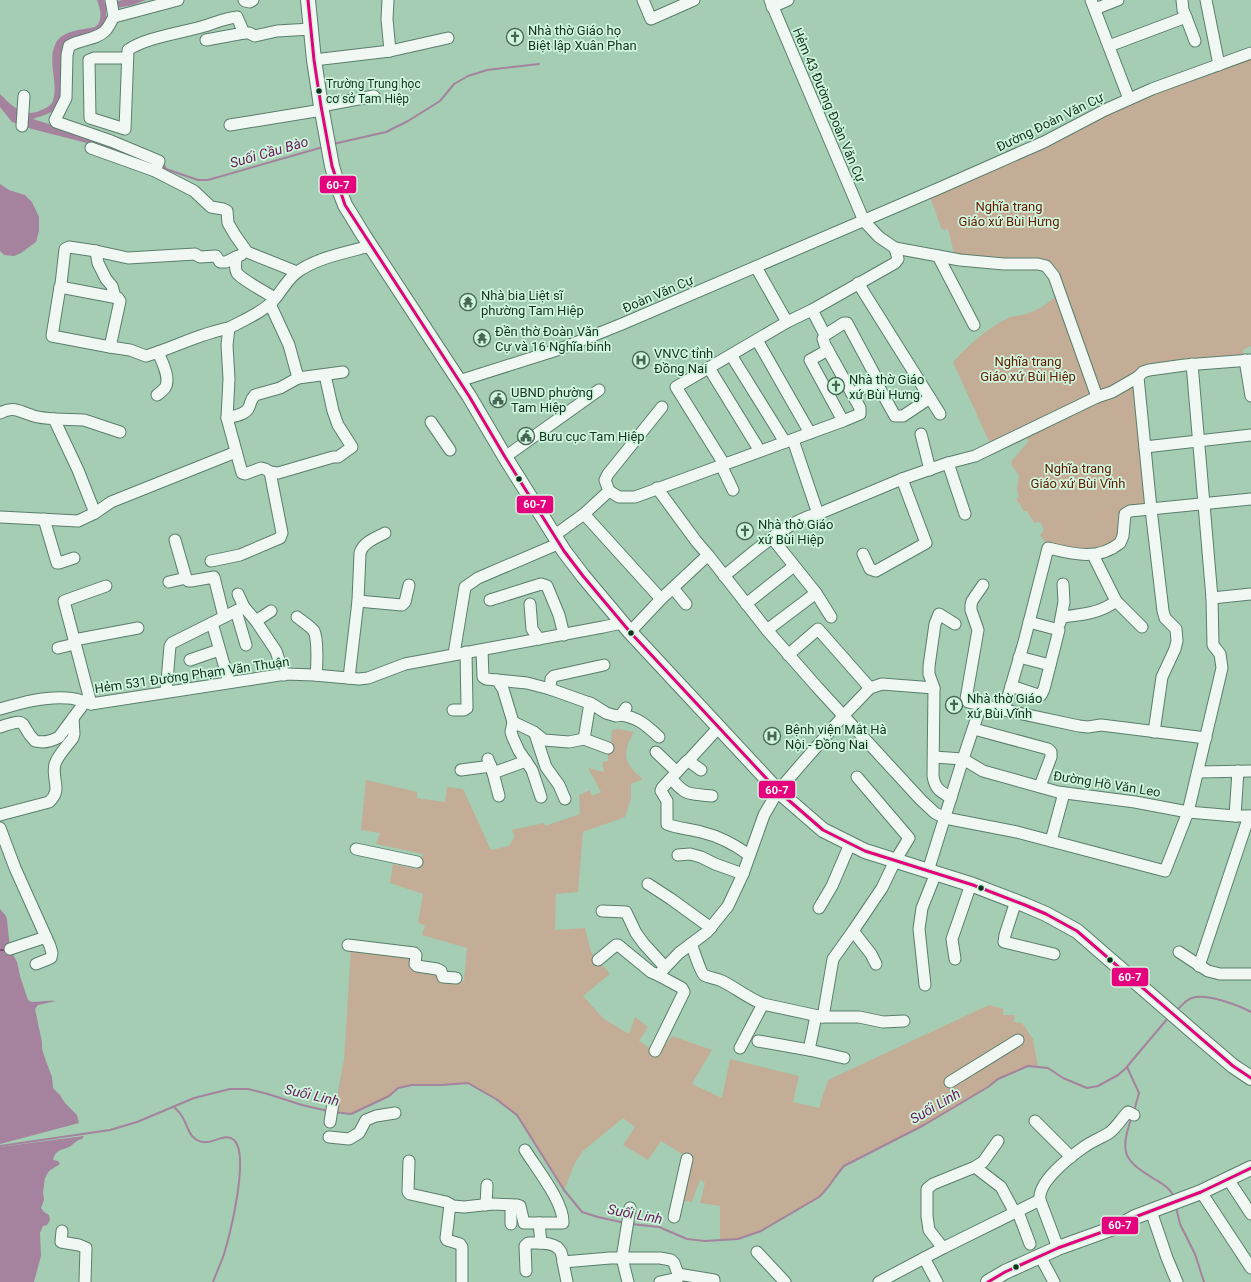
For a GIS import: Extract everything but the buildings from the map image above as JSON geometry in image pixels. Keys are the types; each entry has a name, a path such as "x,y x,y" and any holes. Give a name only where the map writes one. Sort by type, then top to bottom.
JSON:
{"main road":[{"path":"308,0 314,60 322,108 338,187 345,205 370,246 459,381 564,551 626,627 778,792 823,830 865,851 972,884 1016,901 1046,914 1077,931 1233,1066 1251,1078"},
{"path":"988,1282 1005,1272 1058,1248 1110,1230 1151,1211 1201,1192 1251,1168"}],"street":[{"path":"111,0 114,17 107,30 99,36 74,43 69,46 66,55 66,98 55,121 111,141 157,167 194,191 211,207 226,211 228,223 247,252 297,272"},
{"path":"114,17 178,0"},
{"path":"244,0 250,2 253,0"},
{"path":"388,0 387,19 390,51"},
{"path":"643,0 651,19 694,0"},
{"path":"771,4 788,0"},
{"path":"1118,0 1093,5 1130,99"},
{"path":"1182,0 1182,10 1195,41"},
{"path":"1206,0 1219,65"},
{"name":"Hẻm 43 Đường Đoàn Văn Cự","path":"771,4 864,220 879,236 895,248"},
{"path":"127,58 94,58 89,60 90,118 125,129 128,50 141,43 202,27 231,17 236,17 244,33"},
{"path":"1109,46 1186,17"},
{"path":"206,40 244,33 249,33 255,36 277,31 311,29"},
{"path":"314,60 390,51 448,38"},
{"name":"Đường Đoàn Văn Cự","path":"864,220 1044,142 1152,89 1251,52"},
{"path":"22,121 24,96"},
{"path":"230,125 322,108 374,96"},
{"path":"91,148 157,167"},
{"name":"Đoàn Văn Cự","path":"459,381 560,349 864,220"},
{"path":"247,252 226,262 220,262 216,256 200,257 195,254 128,258 96,251 69,247 66,248 52,336 130,350 146,356 192,338 213,331 229,328 272,301 297,272 318,261 370,246"},
{"path":"733,490 723,464 676,387 897,260 898,257 895,248 960,260 1004,264 1038,264 1046,266 1054,276 1097,397"},
{"path":"96,251 98,263 106,279 112,286 115,297"},
{"path":"938,256 974,325"},
{"path":"236,257 235,268 238,275 272,301 289,345 298,378"},
{"path":"756,267 787,322"},
{"path":"858,283 940,414"},
{"path":"60,287 115,297 120,301 110,347"},
{"path":"812,310 825,335"},
{"path":"662,407 608,474 605,480 609,491 619,496 635,497 860,414 860,408 823,341 825,335 844,323 847,323 875,375 876,382 893,413 898,417 903,416 930,398"},
{"path":"229,328 227,418 242,473 244,474 261,468 270,472 278,473 333,457 338,457 352,447 338,425 325,375"},
{"path":"757,340 810,433"},
{"path":"828,350 810,360 843,421"},
{"path":"157,395 165,387 166,381 165,371 158,352"},
{"path":"731,355 789,441 818,514"},
{"path":"724,576 772,538 804,518 818,514 902,479 948,463 975,456 1097,397 1112,392 1142,372 1192,364 1248,360 1251,396"},
{"path":"657,488 696,541 788,655 920,800 934,813 945,818 1051,840 1081,850 1166,871 1188,812 1199,772 1222,668 1220,654 1213,645 1212,598 1192,364"},
{"path":"709,368 760,451"},
{"path":"227,418 245,413 249,408 252,398 255,396 280,388 298,378 343,372"},
{"path":"1138,376 1151,509 1165,618 1176,629 1177,634 1175,649 1162,677 1154,732"},
{"path":"852,394 876,382"},
{"path":"505,457 599,390"},
{"path":"0,413 10,409 35,416 54,419 84,420 120,432"},
{"path":"54,419 78,470 95,513"},
{"path":"430,422 450,450"},
{"path":"921,434 930,470"},
{"path":"1145,447 1251,435"},
{"path":"0,517 78,521 95,513 111,502 236,452"},
{"path":"948,463 965,514"},
{"path":"211,561 233,557 280,538 282,534 270,472"},
{"path":"863,554 870,570 876,571 926,543 902,479"},
{"path":"454,654 465,587 478,578 557,539 609,491"},
{"path":"1004,710 1048,548 1074,554 1093,555 1120,543 1122,540 1126,513 1130,511 1251,499"},
{"path":"584,514 661,599"},
{"path":"44,519 57,562 59,563 74,558"},
{"path":"350,678 362,547 385,533"},
{"path":"772,538 816,593 831,618"},
{"path":"174,540 186,578 189,581 214,578 219,592 224,617"},
{"path":"626,627 661,599 708,555"},
{"path":"1093,555 1116,601 1142,627"},
{"path":"746,604 794,566"},
{"path":"169,582 186,578"},
{"path":"490,600 544,584 547,586 559,615 564,635"},
{"path":"1011,686 1035,695 1041,695 1044,689 1062,617 1064,602 1063,584"},
{"path":"358,601 402,605 405,602 409,585"},
{"path":"983,585 972,601 971,606 978,630 966,699 968,702 1079,726 1088,727 1101,725 1206,738"},
{"path":"0,727 20,722 25,725 35,741 40,742 59,737 73,718 88,703 75,642 64,601 106,586"},
{"path":"673,588 686,604"},
{"path":"767,630 816,593"},
{"path":"238,594 246,645"},
{"path":"1212,598 1251,594"},
{"path":"1062,617 1087,614 1108,606 1116,601"},
{"path":"530,604 532,629 539,640"},
{"path":"166,692 170,646 172,643 240,609"},
{"path":"240,609 256,621 276,651 284,675"},
{"path":"256,621 271,611"},
{"path":"951,798 934,785 934,688 929,674 929,666 935,624 939,614 955,624"},
{"path":"297,617 313,630 315,634 317,658 316,675"},
{"path":"1029,622 1059,630"},
{"path":"212,623 229,682"},
{"name":"Hẻm 531 Đường Phạm Văn Thuận","path":"0,709 19,703 51,698 69,698 88,703 284,675 368,678 405,664 454,654 564,635 626,627"},
{"path":"58,648 75,642 138,628"},
{"path":"788,655 818,629 870,688"},
{"path":"190,660 219,650"},
{"path":"482,650 483,677 486,679 527,683 550,689 590,703 616,716 624,711 643,722 659,737"},
{"path":"454,710 464,710 467,708 466,652"},
{"path":"1019,657 1050,665"},
{"path":"550,689 551,679 554,676 604,665"},
{"path":"497,680 503,689 513,722 511,732 513,738 532,770 541,797"},
{"path":"598,960 618,945 651,972 662,971 679,953 708,932 728,906 742,874 764,815 778,792 844,715 870,688 882,684 934,688"},
{"path":"584,739 590,703"},
{"path":"925,985 919,929 922,908 945,818 981,705"},
{"path":"0,815 49,802 54,797 56,792 54,771 56,760 73,738 73,718"},
{"path":"513,722 534,732 547,741 569,742 584,739 608,748"},
{"path":"719,728 674,775 661,791 667,800 667,824 702,832 723,839 737,846 749,855"},
{"path":"974,729 1048,749 1051,752 1051,757 1040,786"},
{"path":"534,732 546,767 559,785 565,799"},
{"path":"656,752 674,775 683,791 687,793 712,796"},
{"path":"934,757 963,759"},
{"name":"Đường Hồ Văn Leo","path":"963,759 983,771 1064,793 1135,802 1188,812 1250,816"},
{"path":"461,770 526,761"},
{"path":"688,761 701,770"},
{"path":"491,766 499,796"},
{"path":"1235,816 1238,771"},
{"path":"1199,772 1251,771"},
{"path":"809,1050 819,1017 833,959 882,888 894,860 908,841 908,836 857,777"},
{"path":"1051,840 1064,793"},
{"path":"1199,966 1250,816"},
{"path":"0,828 15,868 52,953 51,958 36,964"},
{"path":"819,908 832,886 850,844"},
{"path":"356,848 417,862"},
{"path":"678,855 690,854 701,857 742,874"},
{"path":"648,884 711,928"},
{"path":"955,958 952,939 972,884"},
{"path":"1016,901 1004,942 1054,954"},
{"path":"602,911 626,912 636,933 662,971 682,988 684,992 655,1051"},
{"path":"853,931 871,954 876,964"},
{"path":"10,949 46,937"},
{"path":"691,944 700,969 704,975 720,980 763,1004 819,1017 859,1017 883,1022 904,1021"},
{"path":"348,945 414,953 416,955 415,964 417,966 437,969 441,971 443,977 456,978"},
{"path":"1179,952 1208,971 1220,974 1251,974"},
{"path":"740,1048 763,1004"},
{"path":"950,1082 1018,1040"},
{"path":"758,1041 844,1058"},
{"path":"330,1122 333,1103"},
{"path":"1058,1248 1040,1200 1039,1195 1045,1184 1053,1172 1084,1147 1109,1132 1116,1126 1126,1113 1128,1112 1133,1114"},
{"path":"329,1137 349,1139 359,1133 366,1120 376,1116 395,1113"},
{"path":"1035,1121 1071,1157"},
{"path":"943,1248 928,1230 927,1189 933,1184 975,1167 983,1162 998,1141"},
{"path":"409,1161 408,1192 410,1194 446,1202 450,1205 464,1207 486,1205 520,1206 524,1222 539,1224 562,1223 562,1213 556,1199 525,1150"},
{"path":"674,1217 687,1159"},
{"path":"975,1167 1001,1187 1016,1212 1030,1244"},
{"path":"1228,1179 1251,1214"},
{"path":"486,1205 487,1185"},
{"path":"1201,1192 1251,1268"},
{"path":"879,1282 943,1248 1040,1200"},
{"path":"450,1205 446,1238 447,1240 460,1244 462,1247 462,1282"},
{"path":"510,1224 511,1205"},
{"path":"1151,1211 1177,1282"},
{"path":"628,1282 622,1258 629,1212"},
{"path":"539,1224 540,1243"},
{"path":"62,1231 61,1242 79,1245 86,1248 85,1282"},
{"path":"526,1271 526,1244 549,1244 561,1252 567,1282"},
{"path":"757,1252 784,1282"},
{"path":"1040,1256 1054,1282"},
{"path":"563,1262 610,1258 666,1259 674,1263 678,1278 660,1282"},
{"path":"924,1258 937,1282"},
{"path":"678,1274 714,1281"}],"green space":[{"name":"Nghĩa trang Giáo xứ Bùi Hưng","path":"1251,57 1251,346 1243,350 1244,358 1187,362 1098,394 1052,268 955,257 948,229 942,230 930,197 1154,93"},
{"name":"Nghĩa trang Giáo xứ Bùi Hiệp","path":"1058,295 1094,396 991,446 953,362 985,332 1008,318 1023,315 1037,309"},
{"name":"Nghĩa trang Giáo xứ Bùi Vĩnh","path":"1136,380 1148,506 1130,508 1120,539 1093,552 1047,545 1040,535 1044,530 1040,522 1034,523 1027,511 1023,511 1020,503 1018,503 1016,499 1019,497 1017,490 1019,475 1011,464 1012,460 1028,442 1026,434"},
{"path":"618,729 634,732 626,752 626,758 631,768 643,779 631,784 631,798 625,817 583,832 578,892 556,894 555,930 585,928 591,952 610,974 583,996 604,1019 629,1034 635,1017 648,1027 639,1041 658,1053 672,1036 712,1050 692,1084 722,1098 730,1059 799,1076 793,1102 819,1108 828,1080 989,1005 1003,1009 1003,1015 1015,1015 1014,1022 1022,1023 1033,1039 1038,1067 1028,1066 998,1079 948,1112 844,1166 819,1197 761,1231 738,1239 720,1240 720,1206 700,1203 705,1183 700,1180 692,1202 680,1200 687,1157 661,1141 648,1160 623,1145 635,1127 623,1118 583,1151 575,1163 564,1190 518,1115 496,1099 468,1083 412,1085 398,1088 389,1096 351,1114 334,1112 344,1060 351,948 413,956 412,965 437,971 444,980 464,981 467,948 422,935 425,925 418,923 423,894 390,883 393,864 417,869 423,854 376,844 380,833 361,830 366,780 417,792 417,798 445,802 447,787 463,789 491,850 509,846 515,836 512,830 544,823 545,826 580,814 579,795 590,790 592,796 601,792 588,768 604,772 602,762 608,761 608,745 611,742 612,730"}],"shaded area":[{"path":"97,0 104,0 105,5 122,0 146,0 133,5 106,10 106,28 70,43 67,78 63,97 52,112 33,119 117,146 165,165 168,170 159,169 83,142 32,129 12,122 0,107 0,94 18,109 28,113 39,111 52,103 55,90 52,59 55,45 62,36 78,30 95,27 98,24 100,21 100,14"},
{"path":"0,184 9,190 25,195 32,202 39,217 39,231 36,242 21,253 14,256 4,255 0,251"},
{"path":"0,909 6,916 10,949 17,962 28,1000 31,1002 56,1001 38,1005 35,1009 42,1042 42,1049 52,1077 53,1088 77,1115 79,1123 0,1144"},
{"path":"84,1136 82,1139 69,1147 56,1153 53,1160 58,1161 60,1164 49,1171 45,1178 43,1192 44,1200 41,1208 49,1215 50,1220 47,1225 43,1226 40,1233 41,1256 34,1282 0,1282 0,1147"}],"waterway":[{"name":"Suối Cầu Bào","path":"333,144 386,132 408,121 440,101 454,84 468,76 487,70 539,64"},
{"name":"Suối Cầu Bào","path":"166,169 198,180 208,180 323,147"},
{"name":"Suối Linh","path":"1177,1010 1192,998 1205,997 1222,1000 1251,1012"},
{"name":"Suối Linh","path":"631,1224 659,1227 687,1239 705,1241 738,1239 761,1231 819,1197 844,1166 924,1125 988,1087 998,1079 1028,1066 1048,1068 1063,1078 1087,1088 1098,1086 1118,1075 1125,1069 1168,1018"},
{"path":"1127,1067 1139,1093 1134,1111"},
{"name":"Suối Linh","path":"334,1112 351,1114 389,1096 398,1088 412,1085 468,1083 496,1099 517,1115 564,1190 582,1212 625,1223"},
{"name":"Suối Linh","path":"0,1146 110,1130 137,1122 194,1098 230,1089 248,1089 328,1111"},
{"path":"175,1108 182,1116 190,1134 197,1140 207,1142 226,1137 234,1140 238,1148 240,1161 239,1178 234,1215 223,1257 213,1282"},
{"path":"1131,1119 1125,1141 1127,1156 1137,1168 1171,1191 1174,1197"},
{"path":"1176,1207 1180,1224 1195,1254 1204,1282"}],"ferry route":[{"path":"0,950 5,950"}],"transit line":[{"name":"60-7","path":"308,0 314,60 321,106 332,166 345,205 469,396 564,551 630,632 778,791 823,830 865,851 973,885 1025,905 1046,914 1077,931 1233,1066 1251,1078"},
{"name":"60-7","path":"988,1282 1005,1272 1058,1248 1119,1226 1135,1217 1201,1192 1251,1168"}],"place":[{"name":"Nhà thờ Giáo họ Biệt lập Xuân Phan","path":"515,37"},
{"name":"Trường Trung học cơ sở Tam Hiệp","path":"319,91"},
{"name":"Nhà bia Liệt sĩ phường Tam Hiệp","path":"468,302"},
{"name":"Đền thờ Đoàn Văn Cự và 16 Nghĩa binh","path":"482,338"},
{"name":"VNVC tỉnh Đồng Nai","path":"641,360"},
{"name":"Nhà thờ Giáo xứ Bùi Hưng","path":"836,386"},
{"name":"UBND phường Tam Hiệp","path":"498,399"},
{"name":"Bưu cục Tam Hiệp","path":"526,436"},
{"name":"Nhà thờ Giáo xứ Bùi Hiệp","path":"745,531"},
{"name":"Nhà thờ Giáo xứ Bùi Vĩnh","path":"954,705"},
{"name":"Bệnh viện Mắt Hà Nội - Đồng Nai","path":"772,736"}]}
